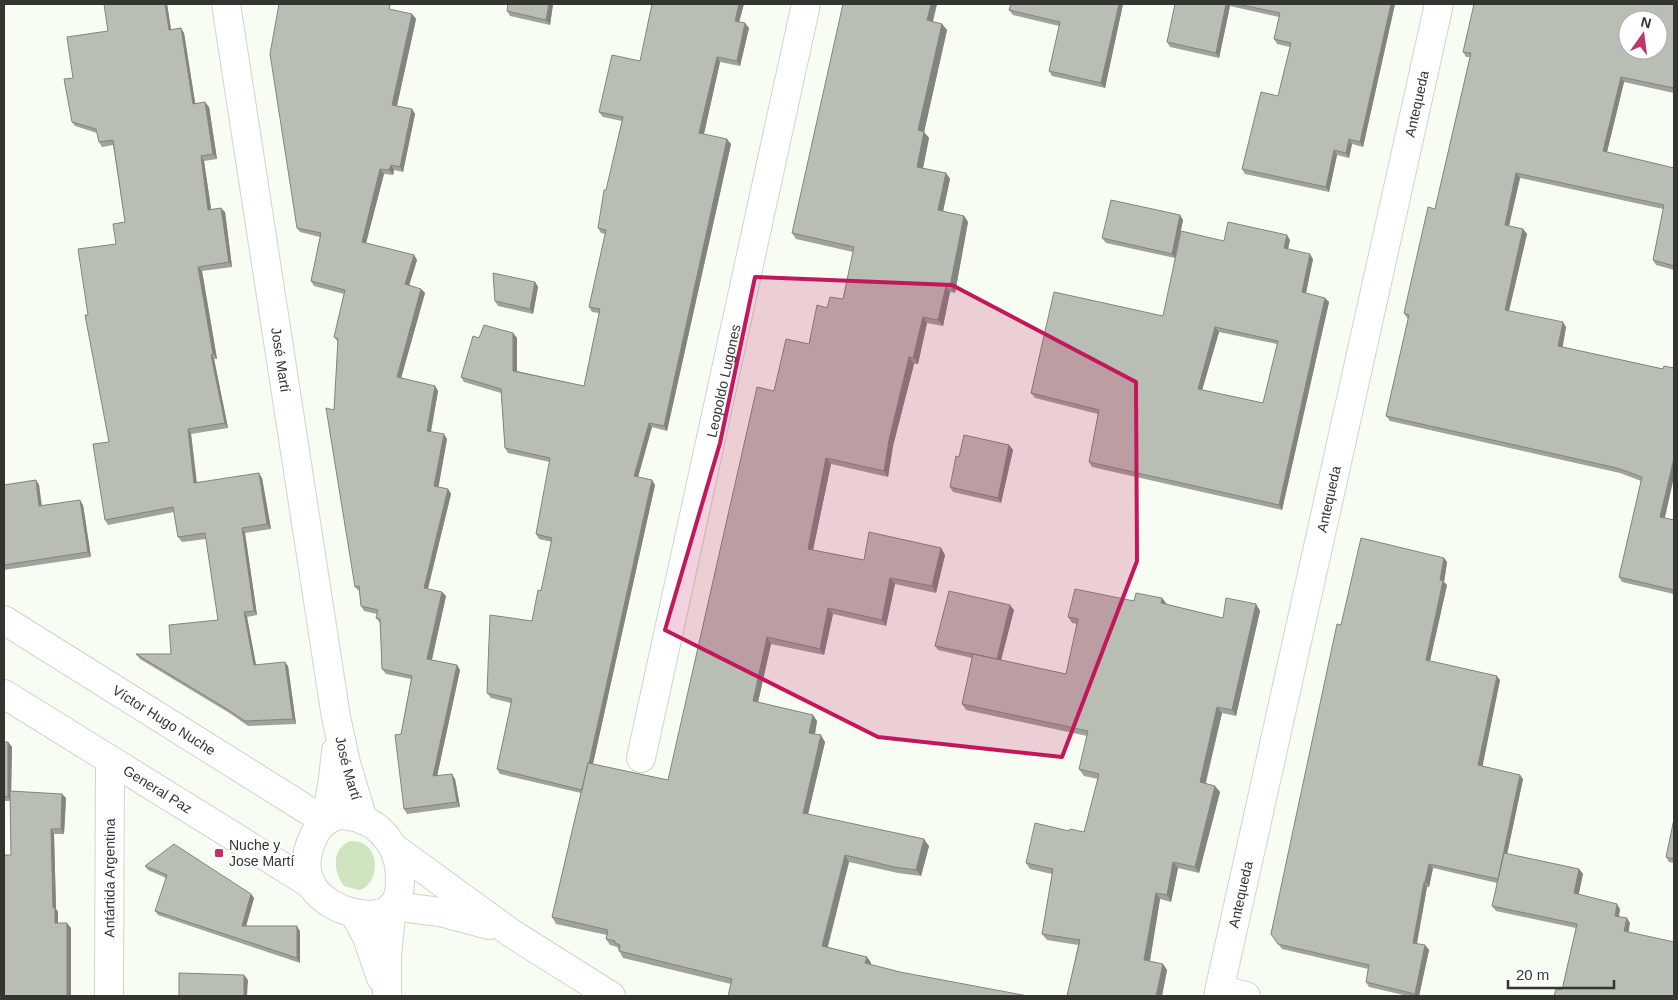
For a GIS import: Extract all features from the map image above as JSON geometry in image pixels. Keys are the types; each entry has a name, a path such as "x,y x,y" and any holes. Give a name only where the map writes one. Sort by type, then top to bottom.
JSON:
{"street":[{"name":"José Martí","path":"226,4 336,716 346,763 363,820"},
{"name":"Leopoldo Lugones","path":"641,758 806,4"},
{"name":"Antequeda","path":"1219,993 1439,4"},
{"name":"Víctor Hugo Nuche","path":"4,620 326,821"},
{"name":"General Paz","path":"4,694 312,885"},
{"name":"José Martí","path":"326,821 334,772 336,716"},
{"name":"Antártida Argentina","path":"109,996 110,760"},
{"path":"338,815 348,815 363,820 373,824 384,833 393,847 398,860 400,882 397,899 386,912 377,914 354,913 330,904 320,896 312,885 307,872 309,848 314,834 326,821 338,815"},
{"path":"393,847 511,933 611,996"},
{"path":"393,906 440,912 511,933"},
{"path":"387,996 387,955 393,906"},
{"path":"354,913 377,964 387,996"},
{"path":"1219,993 1246,996"}],"highlighted area":[{"path":"755,277 952,285 1136,382 1137,561 1062,757 878,737 665,630 720,443"}],"green space":[{"path":"350,841 360,842 368,847 373,854 375,863 371,880 359,890 344,886 336,868 337,855 340,849"}],"building":[{"path":"104,4 165,4 169,30 181,28 193,104 205,102 213,154 201,156 208,210 221,208 229,262 198,267 213,354 211,355 225,423 188,429 194,483 259,473 267,524 242,528 254,611 244,612 254,665 285,662 293,719 245,721 136,654 171,654 169,625 218,620 205,533 178,537 173,507 105,520 93,444 109,442 85,315 88,315 78,249 116,244 113,224 125,222 113,140 99,142 96,129 72,122 64,79 73,78 67,37 108,31"},
{"path":"279,4 385,4 390,5 389,9 412,14 392,105 412,109 400,167 391,165 389,170 380,169 362,242 414,255 405,284 421,289 397,377 435,386 427,431 444,434 434,486 448,489 424,588 442,592 427,659 457,665 433,776 452,774 457,802 404,809 395,735 401,734 412,676 382,669 380,619 376,618 378,610 361,606 359,586 355,587 326,408 334,410 338,339 334,337 345,290 311,281 321,233 297,228 270,54"},
{"path":"508,4 549,4 546,20 507,11"},
{"path":"652,4 739,4 735,21 745,23 737,61 717,57 699,133 727,139 664,426 649,423 634,476 652,480 582,790 497,769 512,699 487,693 490,615 532,621 538,590 541,591 552,538 536,534 550,458 505,448 501,389 461,377 473,336 479,338 484,325 513,333 513,371 584,386 600,309 589,307 606,230 598,228 604,190 606,190 623,117 599,112 612,55 640,61"},
{"path":"843,4 931,4 927,20 942,24 918,130 924,132 917,167 946,173 938,210 964,216 950,286 946,286 938,320 923,317 913,358 909,357 889,440 884,471 826,458 808,549 864,560 869,532 941,548 932,586 890,578 882,620 828,608 820,649 767,637 753,701 813,715 809,733 821,735 803,813 924,839 916,870 894,867 845,855 822,946 867,957 865,963 900,972 1028,996 728,996 732,979 619,951 620,945 615,943 615,941 606,939 608,930 552,917 588,763 668,780 757,387 774,391 786,339 809,344 817,305 827,308 830,297 843,299 854,247 792,233"},
{"path":"1011,4 1119,4 1101,83 1049,71 1060,22 1009,10"},
{"path":"1175,4 1226,4 1216,53 1167,42"},
{"path":"1237,4 1391,4 1360,142 1349,139 1346,153 1334,150 1326,187 1242,169 1261,92 1278,96 1291,43 1274,39 1280,13"},
{"path":"1474,4 1674,4 1674,88 1621,77 1603,151 1674,168 1674,266 1653,260 1664,205 1516,173 1505,225 1523,229 1505,310 1563,322 1558,346 1663,369 1664,366 1674,368 1674,458 1660,517 1674,520 1674,590 1619,577 1642,477 1617,468 1386,416 1409,315 1404,313 1428,207 1435,209 1471,53 1463,52"},
{"path":"1111,200 1180,215 1172,254 1102,238"},
{"path":"1228,222 1287,235 1284,248 1310,254 1302,292 1325,298 1279,505 1089,462 1099,410 1031,393 1054,292 1163,316 1181,231 1224,241","holes":["1215,327 1278,341 1263,403 1198,389"]},
{"path":"493,273 535,282 530,309 495,301"},
{"path":"964,435 1009,445 998,498 950,487 956,456 959,457"},
{"path":"36,480 39,506 80,500 88,552 4,565 4,485"},
{"path":"1361,538 1444,558 1440,580 1443,581 1426,660 1497,676 1478,765 1520,775 1498,879 1429,864 1413,943 1425,945 1415,994 1366,982 1369,965 1278,944 1271,934 1337,624 1341,625"},
{"path":"1075,589 1134,601 1136,593 1162,598 1161,603 1223,618 1226,598 1256,604 1232,710 1217,707 1200,782 1215,786 1195,867 1173,862 1167,895 1156,893 1144,960 1163,964 1156,996 1067,996 1080,940 1042,934 1053,869 1026,863 1035,823 1069,831 1070,829 1084,832 1099,774 1079,769 1088,731 962,704 973,654 1066,674 1078,619 1068,617"},
{"path":"949,591 1010,605 997,659 935,646"},
{"path":"4,742 8,742 8,797 4,796"},
{"path":"10,791 62,794 61,829 51,829 55,923 67,923 67,996 4,996 4,855 11,855"},
{"path":"1674,819 1674,859 1666,857"},
{"path":"174,844 251,894 242,926 297,926 297,958 155,911 167,875 145,866"},
{"path":"1504,853 1579,869 1574,893 1617,904 1615,916 1627,918 1624,931 1674,942 1674,996 1554,996 1556,989 1562,990 1577,924 1492,906"},
{"path":"179,973 244,975 244,996 179,996"}],"place":[{"name":"Nuche y Jose Martí","path":"219,853"}]}
